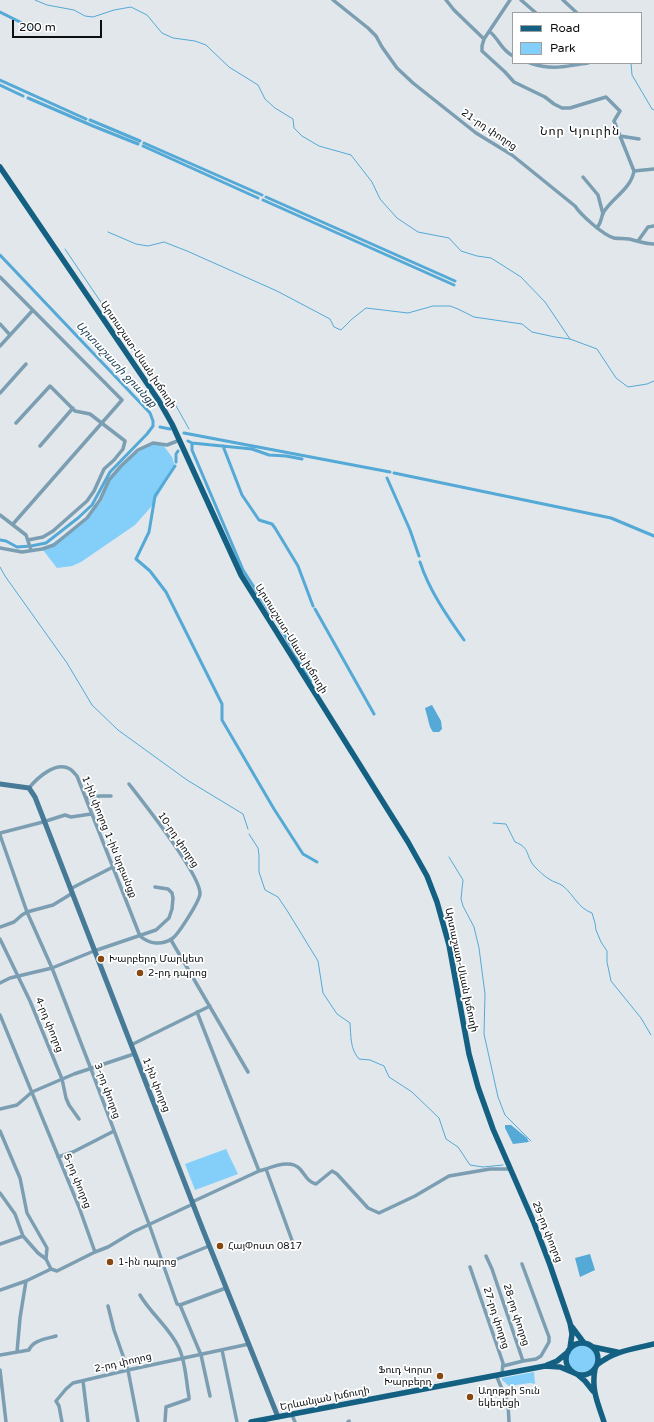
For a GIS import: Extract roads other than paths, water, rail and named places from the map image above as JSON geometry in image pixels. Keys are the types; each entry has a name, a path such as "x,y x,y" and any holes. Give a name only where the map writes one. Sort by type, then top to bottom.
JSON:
{"main road":[{"name":"Արտաշատ-Սևան խճուղի","path":"0,167 159,401 180,440 241,575 421,864 437,902 446,933 469,1054 478,1087 488,1117 502,1149"},
{"path":"0,784 29,788"},
{"name":"1-ին փողոց","path":"29,788 34,797 209,1246 278,1417"},
{"name":"29-րդ փողոց","path":"502,1149 543,1244 570,1323 572,1334 569,1350"},
{"name":"29-րդ փողոց","path":"570,1323 584,1343"},
{"path":"594,1392 566,1362 569,1350 575,1344 584,1343 612,1352 619,1352"},
{"path":"575,1373 586,1375 605,1358 619,1352 654,1344"},
{"path":"593,1347 598,1357 593,1380 594,1392 604,1422"},
{"name":"Երևանյան խճուղի","path":"251,1422 545,1366 557,1361 569,1350"},
{"name":"Երևանյան խճուղի","path":"545,1366 560,1368 575,1373"}],"street":[{"name":"21-րդ փողոց","path":"333,0 376,36 397,68 413,83 476,133 512,155 575,206 579,213 597,228 613,238 622,238 654,244"},
{"path":"446,0 454,10 484,39"},
{"path":"510,0 484,39 482,51 514,82 545,97 562,108 570,108 606,97 620,111 614,121 634,171 630,181 603,214"},
{"path":"521,0 535,12"},
{"path":"563,0 576,12"},
{"path":"490,32 496,37 503,50 512,55"},
{"path":"534,64 550,68 563,68 583,64"},
{"path":"620,136 639,139"},
{"path":"634,171 654,169"},
{"path":"583,176 598,195 603,214 602,221 597,228"},
{"path":"638,242 648,227 654,226"},
{"path":"0,277 122,400 13,524"},
{"path":"0,346 32,310"},
{"path":"0,324 10,335"},
{"path":"0,393 26,364"},
{"path":"16,423 50,386 75,410 90,414 125,441 123,449 104,469 94,491 87,501 53,531 43,537 28,540"},
{"path":"40,446 73,408"},
{"path":"0,548 9,551 22,552 42,549 54,544 87,518 100,500 109,480 138,450 153,443 167,445 180,440"},
{"path":"0,515 26,535 31,550"},
{"name":"1-ին փողոց 1-ին նրբանցք","path":"29,788 36,779 46,772 62,767 71,770 77,776 140,936"},
{"name":"10-րդ փողոց","path":"129,784 178,850 198,886 200,893 198,900 178,933 171,940"},
{"path":"86,798 111,796"},
{"path":"0,834 65,815 71,817 91,814"},
{"name":"3-րդ փողոց","path":"0,834 27,912 52,968 91,1069 177,1304 180,1305 201,1355 210,1396"},
{"path":"0,927 14,922 27,912 53,905 70,891 113,867"},
{"path":"0,983 10,978 52,968 94,951 156,930 169,918 173,898 172,893 168,889 155,887"},
{"path":"140,936 151,943 171,940 248,1072"},
{"name":"4-րդ փողոց","path":"0,939 30,1001 62,1079 69,1105 79,1119"},
{"path":"131,1044 210,1006"},
{"path":"197,1012 258,1171"},
{"name":"5-րդ փողոց","path":"0,1015 79,1207 95,1252"},
{"path":"0,1109 17,1105 32,1092 62,1079 134,1054"},
{"path":"0,1131 20,1178 27,1213 47,1248 46,1259"},
{"path":"58,1157 73,1152 114,1131"},
{"path":"0,1193 15,1214 23,1236 38,1253 46,1259 51,1269 57,1271 108,1247 133,1232 258,1171 281,1165 294,1165 300,1169 310,1182 316,1184 332,1171 337,1174 368,1208 378,1213 415,1196 449,1176 490,1169 511,1169"},
{"path":"266,1169 293,1243"},
{"path":"0,1244 23,1236"},
{"path":"163,1265 209,1246"},
{"name":"28-րդ փողոց","path":"486,1256 492,1269 523,1360 503,1366"},
{"path":"522,1264 549,1337 549,1342 541,1356 536,1359 523,1360"},
{"name":"27-րդ փողոց","path":"470,1267 503,1366 499,1375"},
{"path":"0,1290 26,1282 51,1269"},
{"path":"17,1352 20,1318 26,1282"},
{"path":"180,1305 226,1288"},
{"path":"140,1294 145,1303 174,1339 182,1358 189,1397 186,1400 166,1407 165,1422"},
{"path":"108,1306 114,1330 128,1370 138,1422"},
{"path":"0,1355 29,1350 31,1345 34,1343 56,1336"},
{"name":"2-րդ փողոց","path":"62,1422 59,1406 56,1401 73,1383 249,1344"},
{"path":"222,1350 237,1422"},
{"path":"0,1370 6,1422"},
{"path":"499,1375 508,1403 509,1422"},
{"path":"83,1381 88,1422"},
{"path":"292,1415 295,1422"}],"waterway":[{"path":"35,0 47,5 74,10 85,16 93,17 114,10 131,7 147,15 162,33 173,38 195,41 206,45 229,67 258,85 265,99 275,108 293,119 294,128 302,136 319,146 351,155 372,182 380,199 397,218 418,232 449,238 461,251 477,256 491,258 521,277 545,302 570,339"},
{"path":"0,12 32,28"},
{"path":"631,64 632,75 654,110"},
{"path":"0,80 86,119"},
{"path":"0,85 23,96"},
{"path":"28,98 138,144"},
{"path":"90,120 140,141"},
{"path":"144,143 262,195"},
{"path":"143,146 258,198"},
{"path":"266,197 455,281"},
{"path":"263,200 454,285"},
{"path":"108,232 136,244 148,246 164,242 187,251 277,291 330,319 334,327 341,330 366,308 408,313 433,306 450,306 474,317 522,324 532,332 570,339 597,349 616,378 628,387 647,384 654,381"},
{"path":"65,249 142,363 175,404 189,429"},
{"name":"Արտաշատի ջրանցք","path":"0,255 150,413 153,421 153,426 147,434 110,472 92,505 46,543 17,547 6,541 0,540"},
{"path":"160,427 170,429"},
{"path":"184,433 390,472"},
{"path":"188,441 192,443 252,449 269,455 302,459"},
{"path":"192,443 192,450 243,570 275,620"},
{"path":"223,446 242,495 259,520 272,524 275,528 298,566 313,606"},
{"path":"176,462 176,454 178,451"},
{"path":"175,466 155,496 149,532 136,559 150,571 166,592 222,704 222,720 274,809 303,854 317,862"},
{"path":"394,473 611,518 654,536"},
{"path":"387,478 410,530 419,556"},
{"path":"420,562 433,593 464,640"},
{"path":"0,567 67,663 92,705 118,730 187,780 243,814 248,829"},
{"path":"315,609 374,714"},
{"path":"277,622 311,681"},
{"path":"493,823 506,824 515,842 520,844 526,850 535,867 547,878 563,886 583,908 592,913 596,930 607,951 607,962 611,981 641,1018 651,1035"},
{"path":"249,834 258,848 259,872 265,890 278,897 318,961 323,993 337,1014 350,1023 352,1047 359,1059 370,1060 384,1066 389,1077 412,1092 439,1118 446,1139 458,1147 470,1165 483,1167 503,1165"},
{"path":"449,857 463,880 461,899 474,927 479,948 485,994 484,1034 498,1097 505,1115 531,1141"}],"place":[{"name":"Խարբերդ Մարկետ","path":"101,959"},
{"name":"2-րդ դպրոց","path":"140,973"},
{"name":"ՀայՓոստ 0817","path":"220,1246"},
{"name":"1-ին դպրոց","path":"110,1262"},
{"name":"Ֆուդ Կորտ Խարբերդ","path":"440,1376"},
{"name":"Աղոթքի Տուն եկեղեցի","path":"470,1397"}],"district":[{"name":"Նոր Կյուրին","path":"580,132"}]}
